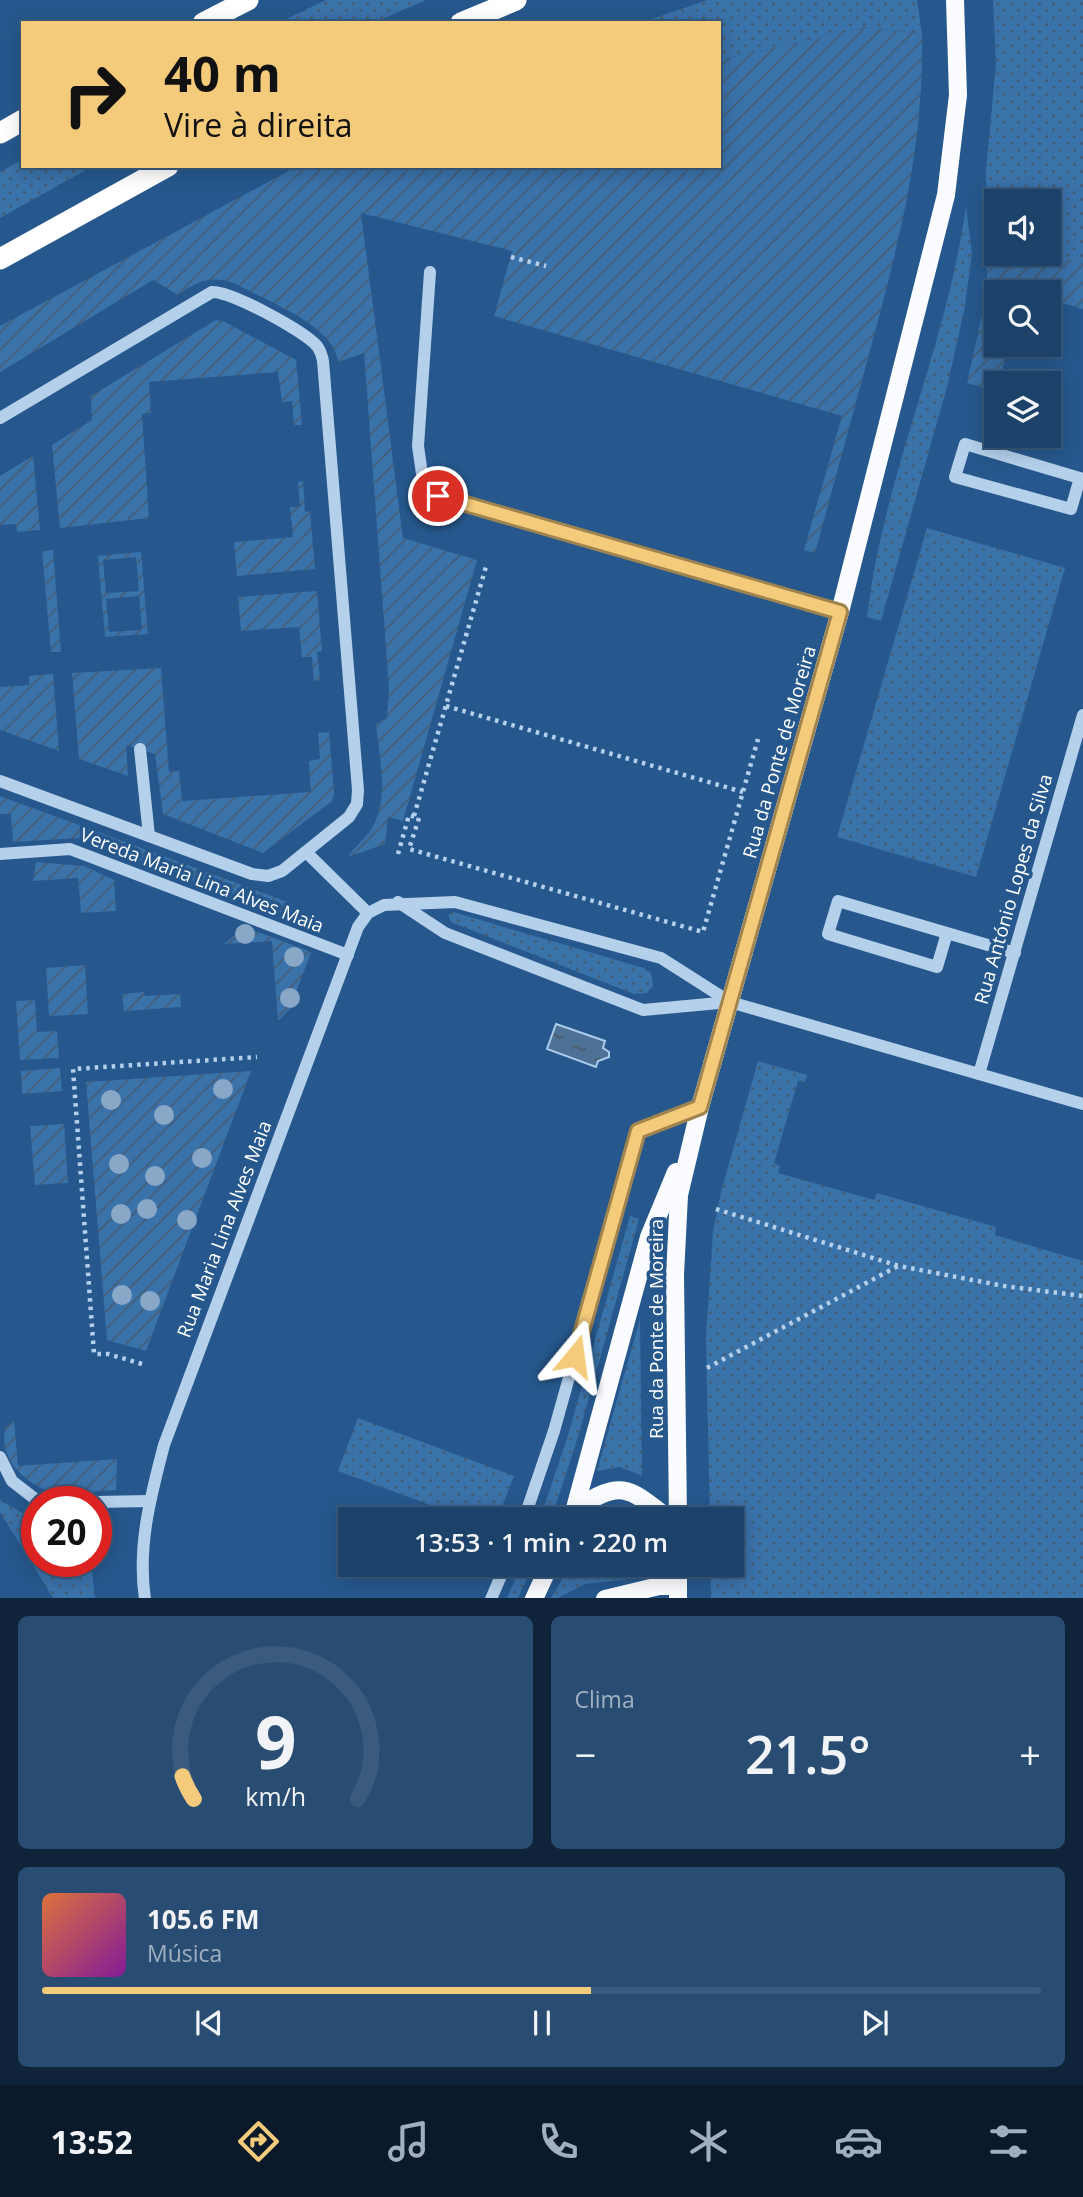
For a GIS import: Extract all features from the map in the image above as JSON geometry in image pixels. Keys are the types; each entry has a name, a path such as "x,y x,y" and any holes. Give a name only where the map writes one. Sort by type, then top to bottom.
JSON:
{"highway":[{"path":"206,21 229,5 248,0"},
{"path":"466,21 516,0"},
{"path":"0,133 21,121"},
{"path":"0,259 164,168"}],"main road":[{"name":"Rua da Ponte de Moreira","path":"678,1507 675,1241 679,1195 700,1107 840,612 946,195 955,146 958,95 956,5"},
{"path":"576,1507 588,1454 649,1237 695,1126"},
{"path":"582,1507 601,1492 625,1490 651,1507"},
{"path":"534,1598 544,1577"},
{"path":"605,1598 659,1586 678,1592"}],"street":[{"path":"430,272 418,446 422,481 431,492 454,502 840,612"},
{"path":"0,418 212,292 228,295 308,338 319,348 324,375 358,790 357,804 349,817 282,871 268,876 252,874 0,781"},
{"path":"965,444 1082,478 1071,509 956,477 965,444"},
{"name":"Rua António Lopes da Silva","path":"979,1074 1083,715"},
{"path":"140,749 149,836"},
{"name":"Vereda Maria Lina Alves Maia","path":"0,854 70,849 348,955"},
{"path":"306,852 368,913 398,902 455,902 662,958 730,1002 1083,1104"},
{"path":"947,933 937,967 828,934 838,901 947,933 1014,953"},
{"path":"398,902 445,933 643,1010 730,1002"},
{"name":"Rua Maria Lina Alves Maia","path":"145,1598 143,1542 164,1445 348,955 368,913"},
{"path":"528,1507 554,1432 638,1131 700,1107"},
{"path":"0,1457 12,1481 21,1488"},
{"path":"112,1502 150,1501"},
{"path":"491,1598 500,1577"}],"path":[{"path":"511,257 546,266"},
{"path":"414,817 487,563"},
{"path":"446,706 743,792"},
{"path":"398,854 409,815 419,818 410,849 703,932 758,738"},
{"path":"142,1364 108,1353 94,1354 73,1069 257,1057"},
{"path":"716,1209 899,1265 1004,1286 1083,1296"},
{"path":"707,1368 899,1265"}],"shaded area":[{"path":"326,0 426,0 378,21 282,21"},
{"path":"708,0 917,0 922,34 867,27 721,60 721,21 646,21"},
{"path":"993,0 1083,0 1083,263 1061,258 1061,189 986,189 996,63"},
{"path":"867,27 922,34 919,118 899,237 815,553 804,550 842,416 494,316 512,251 361,213 403,538 477,560 403,821 388,817 385,844 348,857 372,828 381,803 382,777 376,724 387,718 389,688 364,353 338,362 334,349 325,336 312,325 234,283 218,280 198,283 178,295 153,280 0,372 0,326 294,168 721,168 721,60"},
{"path":"21,160 21,168 89,168 0,218 0,172"},
{"path":"966,206 972,254 964,311 947,387 881,621 867,617 875,565 900,462 945,310"},
{"path":"1061,258 1083,263 1083,309 1061,303 1061,280 987,280 987,266 1061,266"},
{"path":"984,306 984,357 1006,357 1002,371 984,371 984,388 967,383"},
{"path":"216,320 223,321 296,360 302,425 294,425 292,401 282,402 278,372 149,382 151,413 142,414 149,518 60,528 52,445 92,420 91,396"},
{"path":"33,456 40,530 17,532 16,524 0,525 0,476"},
{"path":"303,481 305,512 310,511 315,569 237,576 234,542 293,537 290,507 300,507 298,482"},
{"path":"927,528 1065,568 976,877 837,837"},
{"path":"53,550 61,652 51,652 42,551"},
{"path":"141,552 148,634 105,637 98,556","holes":["136,557 139,591 106,593 103,560","139,596 142,630 109,632 106,599"]},
{"path":"317,591 322,651 317,652 320,680 314,681 312,657 302,657 299,627 241,631 238,597"},
{"path":"161,668 169,772 179,771 182,801 311,792 309,761 320,759 318,733 329,732 334,793 332,801 263,853 163,814 155,754 126,745 128,776 79,759 72,673"},
{"path":"53,674 59,751 0,730 0,687 29,685 29,676"},
{"path":"0,796 293,904 288,916 79,838 13,842 11,814 0,814"},
{"path":"36,862 84,866 114,880 116,911 81,913 78,878 33,881"},
{"path":"453,912 644,968 651,973 653,986 647,993 634,994 451,922 448,915"},
{"path":"245,927 311,952 290,1009 278,1021 272,941 224,944"},
{"path":"85,965 88,1014 49,1016 46,968"},
{"path":"144,992 145,996 180,994 181,1007 124,1011 122,994"},
{"path":"35,1000 37,1032 57,1031 59,1058 20,1060 16,1001"},
{"path":"758,1061 807,1075 805,1082 798,1081 774,1163 780,1166 778,1173 874,1200 877,1193 996,1227 995,1235 1083,1261 1083,1598 711,1598 710,1577 744,1577 744,1507 710,1507 706,1338 713,1231 722,1188"},
{"path":"60,1068 62,1091 22,1094 21,1071"},
{"path":"251,1071 146,1351 107,1340 86,1082"},
{"path":"64,1124 68,1183 35,1185 30,1126"},
{"path":"630,1216 639,1219 578,1437 555,1507 544,1507 568,1435"},
{"path":"640,1319 642,1476 620,1467 597,1471"},
{"path":"358,1418 514,1476 502,1507 436,1507 338,1471"},
{"path":"14,1421 18,1466 117,1459 116,1490 112,1490 112,1486 37,1486 13,1466 6,1451 5,1428"},
{"path":"0,1500 21,1512 21,1546 0,1512"},
{"path":"40,1577 93,1577 95,1598 53,1598"},
{"path":"516,1577 528,1577 518,1598 507,1598"},
{"path":"563,1577 631,1577 585,1584 558,1598 551,1598"}],"water":[{"path":"556,1024 605,1041 603,1048 609,1052 609,1057 598,1061 596,1067 547,1049"}],"route":[{"path":"438,496 840,612 700,1107 638,1131 575,1356"}]}
